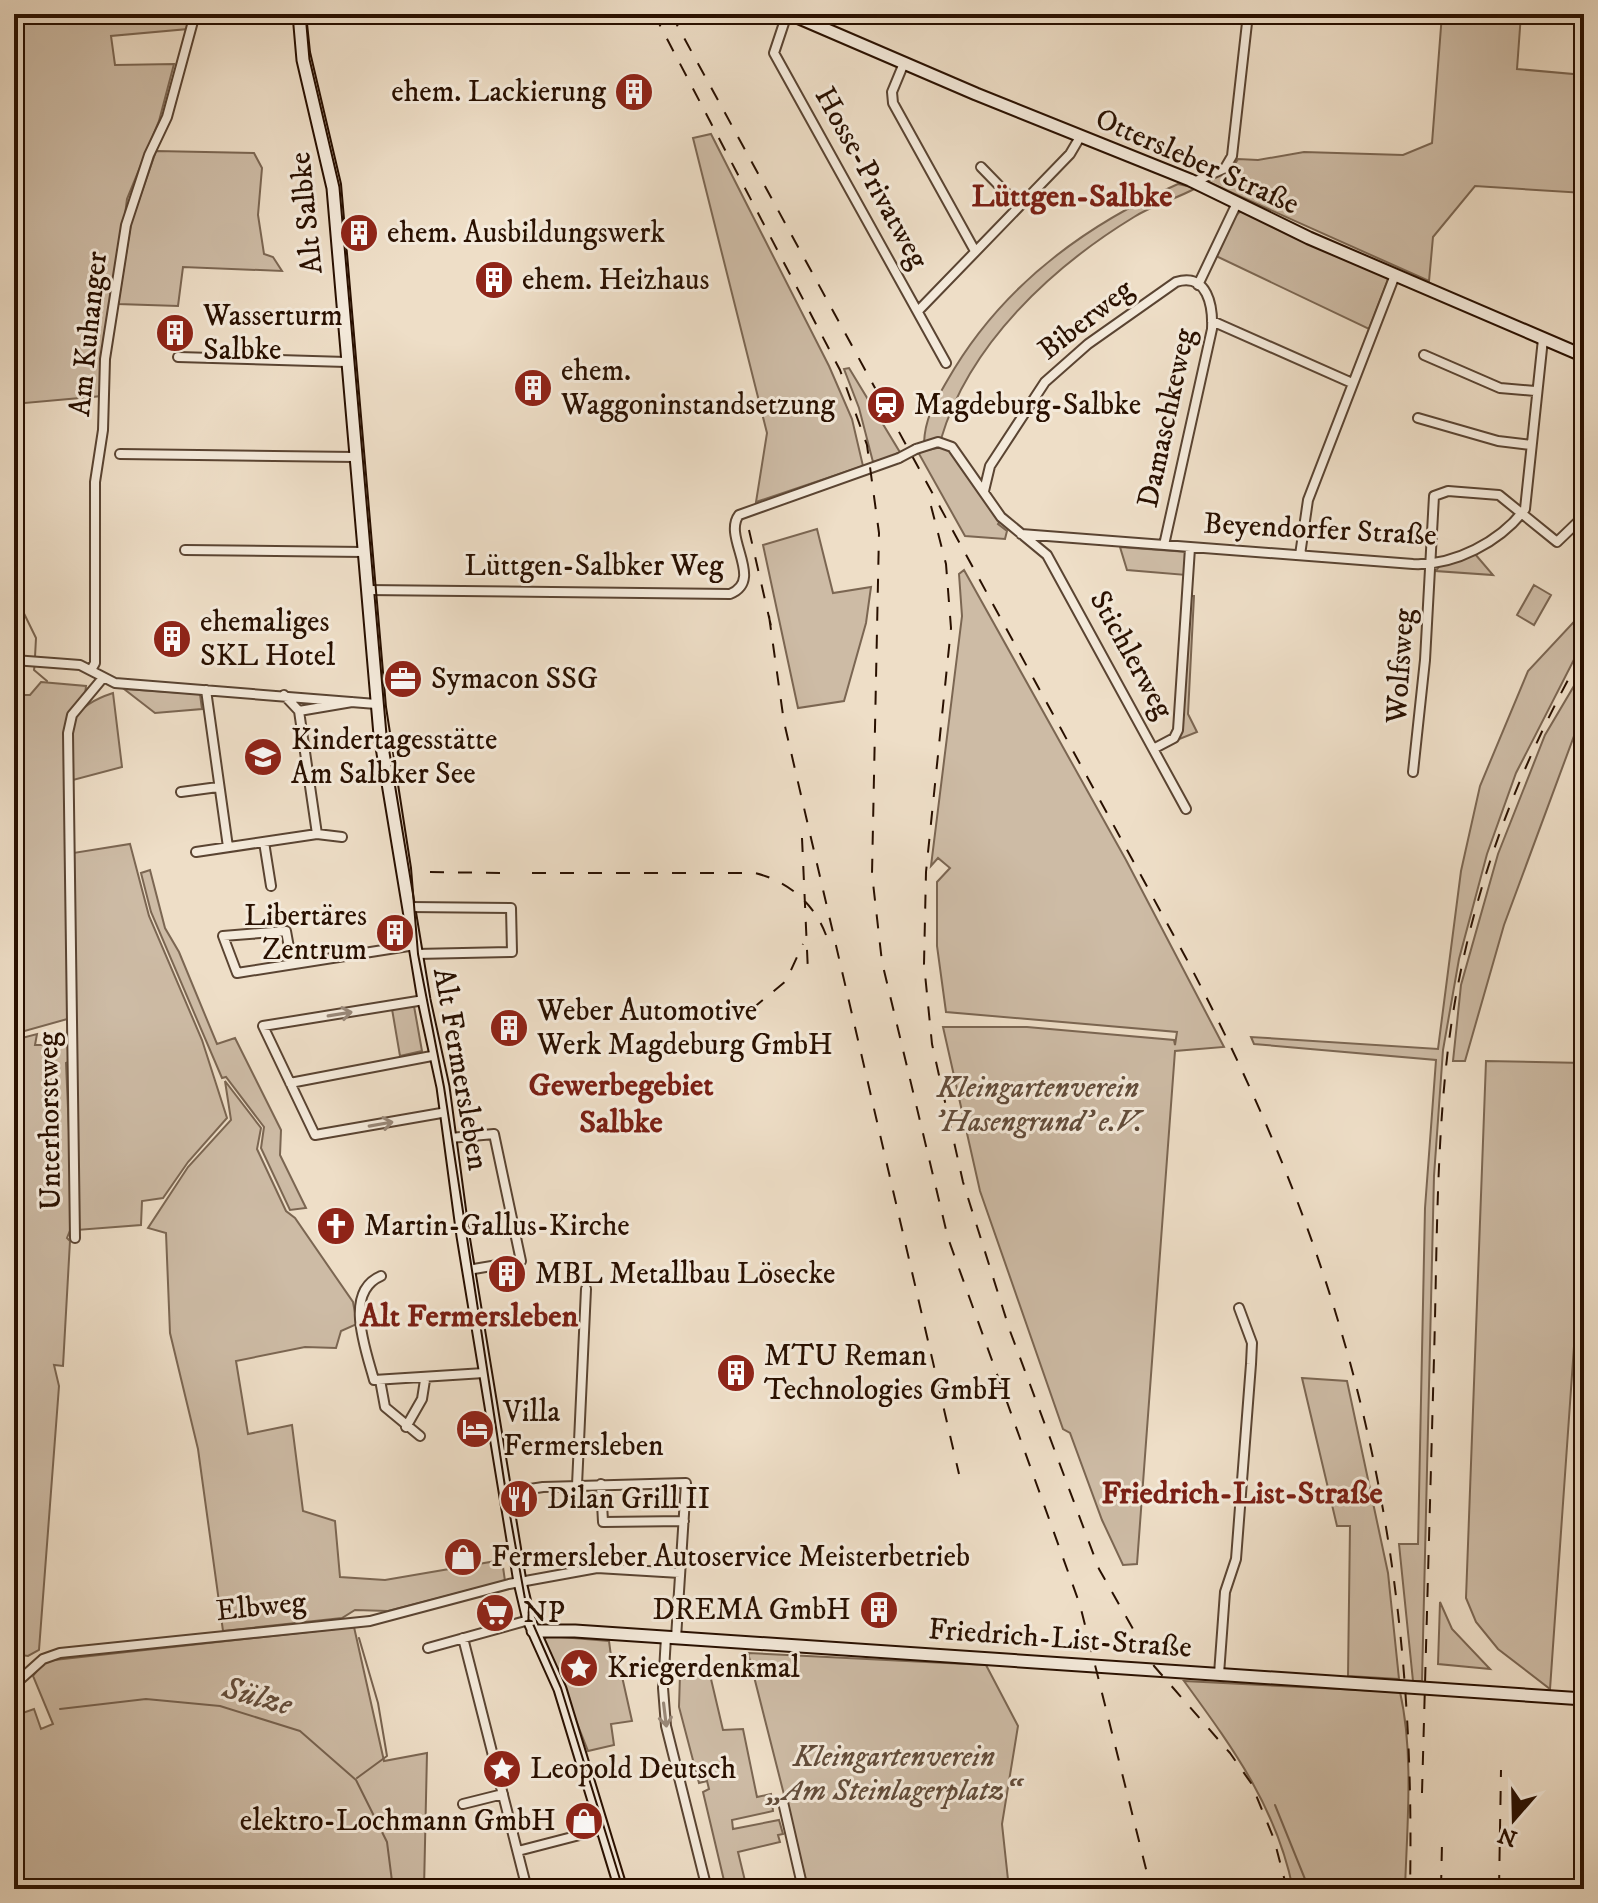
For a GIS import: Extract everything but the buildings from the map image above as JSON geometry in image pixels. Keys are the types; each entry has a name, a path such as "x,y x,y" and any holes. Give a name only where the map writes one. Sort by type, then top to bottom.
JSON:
{"main road":[{"name":"Alt Salbke","path":"299,14 303,60 333,188 376,704 416,950"},
{"name":"Ottersleber Straße","path":"788,14 1194,182 1413,284 1584,356"},
{"name":"Alt Fermersleben","path":"416,950 447,1112 468,1270 520,1582 531,1625 560,1689 621,1889"},
{"name":"Friedrich-List-Straße","path":"531,1625 671,1638 1584,1699"}],"street":[{"name":"Am Kuhanger","path":"91,670 95,663 95,482 103,430 105,359 126,225 149,155 167,117 195,14"},
{"name":"Hosse-Privatweg","path":"788,14 773,52 946,363"},
{"path":"1194,182 1225,168 1231,160 1248,14"},
{"path":"904,63 892,89 892,101 975,251"},
{"path":"918,311 1073,150 1080,137"},
{"path":"981,167 1019,206"},
{"path":"1198,285 1237,203"},
{"path":"1300,555 1305,511 1395,275"},
{"name":"Biberweg","path":"984,491 990,466 1047,380 1088,344 1160,293 1181,280 1198,285"},
{"path":"1413,284 1443,292 1454,301"},
{"name":"Damaschkeweg","path":"1164,545 1212,321 1211,300 1198,285"},
{"path":"1426,289 1439,299 1470,308"},
{"path":"1212,321 1352,383"},
{"path":"1543,339 1535,391 1528,498 1523,513 1556,542 1584,516"},
{"path":"1424,355 1500,388 1535,391"},
{"path":"178,357 346,362"},
{"path":"1418,418 1498,441 1531,445"},
{"name":"Lüttgen-Salbker Weg","path":"367,590 730,594 740,588 744,575 734,527 739,515 899,458 932,443 946,444 968,469 1001,517 1021,534"},
{"path":"120,454 355,457"},
{"path":"968,469 990,466"},
{"name":"Wolfsweg","path":"1413,772 1418,755 1429,616 1433,499 1437,493 1495,494 1523,513"},
{"name":"Beyendorfer Straße","path":"1021,534 1429,564 1480,546 1523,513"},
{"name":"Stichlerweg","path":"1021,534 1050,558 1186,809"},
{"path":"1155,748 1174,738 1178,730 1190,548"},
{"path":"185,550 364,552"},
{"path":"14,660 71,663 115,683 376,704"},
{"name":"Unterhorstweg","path":"75,1238 68,733 72,715 102,679"},
{"path":"206,690 228,847"},
{"path":"284,695 299,711 317,834"},
{"path":"299,711 353,702"},
{"path":"181,792 218,787"},
{"path":"196,852 317,834 342,837"},
{"path":"264,842 271,886"},
{"path":"292,964 286,931 223,936 237,973 416,950 512,952 511,908 410,907"},
{"path":"424,1000 263,1026 315,1135 447,1112"},
{"path":"290,1083 437,1055"},
{"path":"450,1138 494,1134 521,1261 468,1270"},
{"path":"381,1276 367,1284 360,1301 374,1380 425,1380 484,1373"},
{"path":"577,1485 586,1289"},
{"path":"1219,1674 1225,1592 1236,1559 1251,1364 1252,1343 1239,1308"},
{"path":"380,1380 385,1407 420,1436"},
{"path":"406,1427 422,1399 425,1380"},
{"path":"504,1493 577,1485 686,1483 665,1718 707,1889"},
{"path":"601,1484 603,1522 684,1521"},
{"name":"Elbweg","path":"14,1685 43,1659 60,1653 370,1621 520,1582 597,1568 680,1573"},
{"path":"428,1648 531,1625"},
{"path":"463,1638 527,1889"},
{"path":"463,1804 503,1794"},
{"path":"783,1802 803,1889"},
{"path":"518,1851 603,1829"}],"green space":[{"path":"14,14 192,14 188,29 111,36 115,65 174,64 159,121 127,199 102,396 14,404"},
{"path":"1442,14 1521,14 1517,69 1584,75 1584,193 1475,186 1433,237 1429,281 1208,182 1208,178 1230,172 1238,159 1258,160 1304,152 1403,155 1432,143"},
{"path":"711,134 829,366 852,419 863,466 756,502 767,433 693,138"},
{"path":"156,151 254,153 262,168 258,215 264,254 273,257 282,271 183,267 178,306 118,304 131,223"},
{"path":"1178,184 1196,188 1141,213 1103,237 1073,259 1017,311 971,371 941,439 924,443 929,418 947,381 968,348 1018,289 1046,264 1109,220"},
{"path":"1242,210 1389,277 1369,329 1216,256 1234,217"},
{"path":"849,368 901,454 873,462 859,408 844,369"},
{"path":"942,447 949,450 1000,521 998,524 1007,531 1005,539 965,536 918,452"},
{"path":"817,529 833,593 871,587 866,623 844,701 798,708 763,545"},
{"path":"1120,547 1188,552 1186,575 1127,570"},
{"path":"1475,554 1493,575 1436,571 1440,565"},
{"name":"Kleingartenverein 'Hasengrund' e.V.","path":"964,570 1126,860 1224,1047 1175,1051 1137,1564 1123,1565 1102,1520 1070,1433 1063,1429 980,1191 943,1027 1027,1027 1174,1040 1175,1045 1177,1032 946,1012 937,946 937,882 950,868 938,858 931,866 962,616 959,574"},
{"path":"1534,585 1551,595 1534,625 1517,615"},
{"path":"1190,596 1194,596 1188,714 1197,732 1177,740"},
{"path":"1584,611 1584,640 1516,773 1487,854 1459,959 1443,1050 1434,1176 1422,1681 1413,1681 1399,1544 1418,1544 1425,1208 1436,1060 1254,1044 1251,1037 1438,1049 1461,871 1480,786 1528,671"},
{"path":"1584,669 1584,709 1504,925 1465,1061 1453,1061 1461,985 1498,854 1545,735"},
{"path":"41,682 86,686 85,695 69,714 71,1018 14,1034 14,861 21,841 14,840 16,695 30,695"},
{"path":"124,689 200,694 202,709 155,713"},
{"path":"113,693 122,767 73,780 72,735 77,715 96,700"},
{"path":"130,844 149,916 202,1040 227,1118 188,1162 163,1198 142,1201 141,1225 77,1230 73,853"},
{"path":"150,870 165,928 179,952 217,1044 235,1038 281,1130 280,1155 306,1208 290,1210 261,1148 264,1127 226,1077 222,1078 151,912 141,873"},
{"path":"414,1006 422,1051 400,1056 392,1009"},
{"path":"37,1034 35,1045 70,1045 71,1061 66,1063 73,1223 67,1238 70,1241 63,1366 54,1365 59,1386 39,1650 28,1656 14,1654 14,1040"},
{"path":"1486,1061 1584,1063 1584,1332 1575,1332 1550,1689 1498,1649 1476,1622 1466,1598"},
{"path":"225,1081 261,1128 257,1149 286,1211 295,1218 353,1302 357,1324 341,1331 336,1348 305,1347 236,1361 248,1434 292,1425 303,1511 335,1521 340,1577 385,1580 502,1560 505,1581 388,1611 355,1610 342,1618 223,1631 198,1449 170,1333 166,1233 148,1228 188,1167 231,1120"},
{"path":"1302,1378 1347,1381 1388,1573 1399,1679 1348,1676 1350,1526 1337,1526"},
{"path":"1440,1602 1452,1629 1490,1669 1438,1664"},
{"path":"354,1627 384,1761 427,1753 424,1889 26,1889 18,1851 20,1806 14,1794 14,1716 34,1709 41,1729 53,1724 33,1676 45,1661"},
{"path":"549,1636 609,1641 613,1671 621,1672 632,1721 611,1724 614,1745 588,1751 544,1639"},
{"name":"Kleingartenverein „Am Steinlagerplatz“","path":"748,1653 986,1665 1018,1726 1002,1824 1009,1889 808,1889"},
{"path":"707,1662 723,1730 743,1729 757,1797 771,1794 773,1811 732,1820 733,1829 779,1820 783,1834 778,1835 780,1842 738,1852 747,1889 726,1889 703,1792 709,1789 707,1781 699,1783 679,1707 680,1674"},
{"path":"1184,1681 1400,1692 1408,1765 1405,1889 1293,1889 1276,1831 1264,1804 1235,1754"},
{"path":"1584,1750 1584,1840 1576,1808"}],"shaded area":[{"path":"14,1802 18,1851 26,1889 14,1889"}],"waterway":[{"path":"14,593 36,638 35,657"},
{"path":"35,663 34,670 47,681"},
{"path":"357,1778 387,1756 378,1703 359,1638"},
{"name":"Sülze","path":"60,1709 146,1699 220,1706 300,1731 356,1780 387,1842 393,1889"},
{"path":"1275,1805 1309,1889"}],"tram line":[{"path":"306,14 310,52 341,184 386,707 411,868 418,954 444,1087 506,1493 527,1610 561,1688 623,1889"}],"railway":[{"path":"654,14 840,370 867,445 879,533 872,874 882,962 948,1238 1080,1605 1151,1889"},
{"path":"671,14 1186,958 1243,1072 1291,1184 1330,1296 1362,1408 1385,1522 1401,1640 1409,1761 1410,1889"},
{"path":"931,506 946,564 951,628 926,872 924,964 932,1044 963,1182 1010,1331 1099,1569 1154,1666 1230,1753 1251,1783 1274,1839 1287,1889"},
{"path":"749,530 771,626"},
{"path":"769,616 784,722 959,1474"},
{"path":"1422,1793 1438,1203 1448,1049 1467,945 1496,843 1536,745 1584,651"},
{"path":"802,838 808,972"},
{"path":"430,872 503,873"},
{"path":"532,873 755,873 778,882 798,895 807,903 826,935"},
{"path":"752,1009 786,981 803,944"},
{"path":"1499,1889 1501,1770"},
{"path":"1441,1889 1442,1843"}],"place":[{"name":"ehem. Lackierung","path":"634,92"},
{"name":"ehem. Ausbildungswerk","path":"359,233"},
{"name":"ehem. Heizhaus","path":"494,280"},
{"name":"Wasserturm Salbke","path":"175,333"},
{"name":"ehem. Waggoninstandsetzung","path":"533,388"},
{"name":"Magdeburg-Salbke","path":"886,405"},
{"name":"ehemaliges SKL Hotel","path":"172,639"},
{"name":"Symacon SSG","path":"403,679"},
{"name":"Kindertagesstätte Am Salbker See","path":"263,757"},
{"name":"Libertäres Zentrum","path":"395,933"},
{"name":"Weber Automotive Werk Magdeburg GmbH","path":"509,1028"},
{"name":"Martin-Gallus-Kirche","path":"336,1226"},
{"name":"MBL Metallbau Lösecke","path":"507,1274"},
{"name":"MTU Reman Technologies GmbH","path":"736,1373"},
{"name":"Villa Fermersleben","path":"475,1429"},
{"name":"Dilan Grill II","path":"519,1499"},
{"name":"Fermersleber Autoservice Meisterbetrieb","path":"463,1557"},
{"name":"DREMA GmbH","path":"879,1610"},
{"name":"NP","path":"495,1613"},
{"name":"Kriegerdenkmal","path":"579,1668"},
{"name":"Leopold Deutsch","path":"502,1769"},
{"name":"elektro-Lochmann GmbH","path":"584,1821"}],"district":[{"name":"Lüttgen-Salbke","path":"1072,197"},
{"name":"Gewerbegebiet Salbke","path":"621,1104"},
{"name":"Alt Fermersleben","path":"469,1317"},
{"name":"Friedrich-List-Straße","path":"1242,1494"}]}
